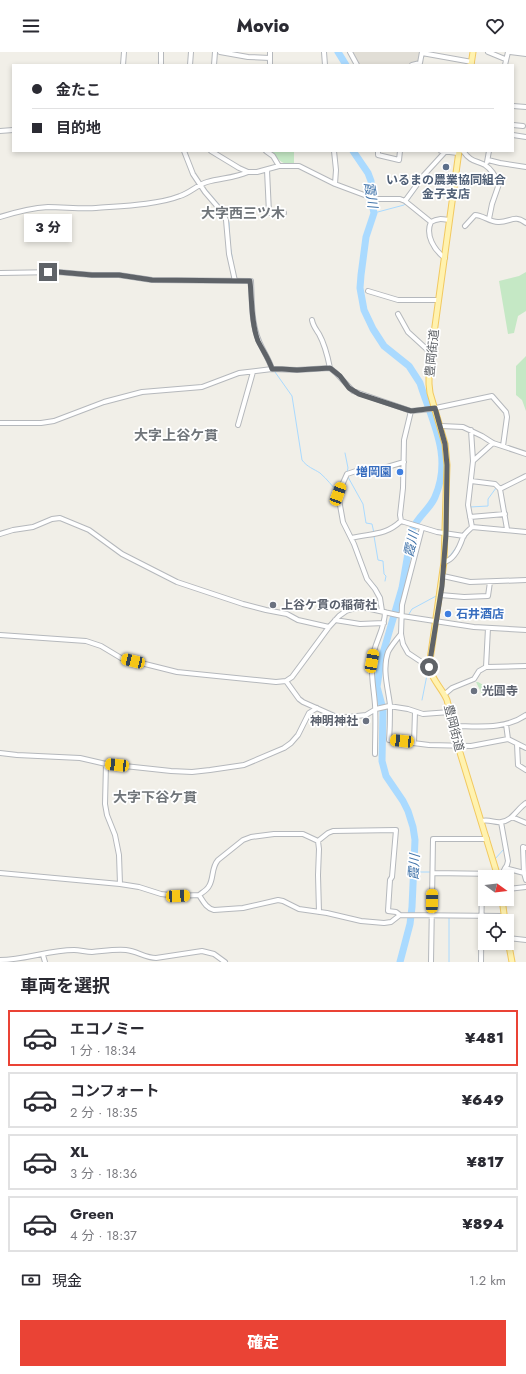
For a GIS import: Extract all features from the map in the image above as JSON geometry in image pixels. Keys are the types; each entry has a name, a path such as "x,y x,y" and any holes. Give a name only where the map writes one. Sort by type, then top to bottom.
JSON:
{"main road":[{"path":"471,63 473,52"},
{"name":"豊岡街道","path":"460,152 438,300 429,384 433,408 441,426 445,444 447,465 446,534 443,576 429,667 434,680 445,694 458,746 497,870"},
{"path":"510,950 512,962"}],"street":[{"path":"123,64 124,52"},
{"path":"160,64 161,52"},
{"path":"190,64 191,52"},
{"path":"214,64 215,52"},
{"path":"220,52 248,57 270,58"},
{"path":"270,52 270,64"},
{"path":"324,52 325,64"},
{"path":"350,52 356,64"},
{"path":"420,64 422,52 471,63"},
{"path":"488,52 505,59"},
{"path":"504,64 509,52 526,54"},
{"path":"514,106 526,107"},
{"path":"514,125 523,126"},
{"path":"0,131 12,130"},
{"path":"514,135 526,137"},
{"path":"184,152 193,174 226,220 229,254 235,281"},
{"path":"213,152 248,172"},
{"path":"267,152 278,162 279,166"},
{"path":"334,152 336,170 335,184"},
{"path":"378,152 378,155 399,160 400,152"},
{"path":"406,202 424,175 442,152"},
{"path":"461,152 475,162 486,166 496,177 499,184 492,204 489,219"},
{"path":"486,166 489,152"},
{"path":"488,160 500,164 526,167"},
{"path":"0,217 33,209 82,209 140,204 179,197 207,182 248,172 267,170 279,166 298,166 335,184 367,196 378,199 400,199 431,222"},
{"path":"267,170 269,213 284,213"},
{"path":"465,226 475,215 480,215 497,223 516,218 521,219 526,223"},
{"path":"445,258 434,249 429,235 429,230 431,222 439,218 449,220"},
{"path":"0,273 58,272 92,275 119,275 152,280 250,281 256,332 259,342 270,361 272,369"},
{"path":"368,290 398,300 438,300"},
{"path":"398,314 408,332 432,354"},
{"path":"312,320 313,325 321,339 330,368 353,391 411,411 420,411 492,396 506,412 507,417 503,446"},
{"path":"0,423 41,423 54,421 104,402 142,392 202,387 239,373 272,369 297,370 330,368"},
{"path":"238,425 253,372"},
{"path":"401,521 400,515 404,440 411,411"},
{"path":"441,426 463,427 493,443 526,454"},
{"path":"471,430 473,461 468,505 472,527"},
{"path":"473,461 493,443"},
{"path":"375,754 375,709 371,680 372,661 373,651 384,623 385,612 380,598 367,579 343,522 338,494 347,474 356,471 367,473 404,462"},
{"path":"500,489 526,476"},
{"path":"471,481 495,484 500,489 508,530"},
{"path":"470,518 506,514"},
{"path":"0,534 32,527 52,519 60,518 89,530 122,554 177,582 243,604 287,614 298,620 329,627"},
{"path":"401,521 446,534 464,536"},
{"path":"351,538 385,532 392,529 401,521"},
{"path":"472,527 526,532"},
{"path":"444,562 449,561 462,543 464,536 472,527"},
{"path":"422,528 402,605 401,634 403,644 408,653 429,667"},
{"path":"443,576 470,582 526,580"},
{"path":"440,595 464,597 488,596 490,582"},
{"path":"0,635 86,641 101,646 122,658 177,672 276,682 286,681 294,674 335,620 346,612 356,608 366,608 436,621 488,628 526,630"},
{"path":"335,620 360,624 384,623"},
{"path":"486,667 488,628"},
{"path":"401,634 388,653 386,661 389,706 389,740 458,746 471,746 508,740 526,748"},
{"path":"445,694 452,688 474,679 479,671 486,667 526,666"},
{"path":"286,681 303,702 339,718 366,715 375,709 389,706 408,709 423,714 450,712"},
{"path":"0,753 80,758 106,764 192,772 244,765 284,748 291,743 298,735 309,713 317,708"},
{"path":"414,743 415,712"},
{"path":"453,726 495,726 521,719 526,715"},
{"path":"506,724 508,740"},
{"path":"517,744 518,765 526,770"},
{"path":"106,764 105,804 118,848 120,884"},
{"path":"481,821 489,820 501,822 511,819 520,807 526,803"},
{"path":"512,817 526,823"},
{"path":"501,822 508,861 505,868 524,872"},
{"path":"318,841 333,831 396,830 388,911 396,912 402,915 478,915"},
{"path":"0,873 120,884 139,887 161,894 178,896 200,895 208,888 210,884 214,864 243,840 251,837 274,834 302,834 318,841"},
{"path":"432,962 433,839 487,839"},
{"path":"318,841 319,912"},
{"path":"526,848 523,847 524,872 526,880"},
{"path":"433,873 478,874"},
{"path":"514,888 526,887"},
{"path":"200,895 209,909 214,910 243,908 278,900 299,909 361,921 384,923 391,922 402,915"},
{"path":"514,939 526,940"},
{"path":"0,960 43,955 56,951 74,950 90,952 122,950 134,952 149,958 202,951 214,954 225,962"},
{"path":"481,950 481,962"},
{"path":"43,955 45,962"}],"shaded area":[{"path":"351,52 420,52 419,62 412,62 410,64 357,64"}],"green space":[{"path":"272,152 294,152 294,164 283,163"},
{"path":"526,272 526,311 518,316 514,333 508,334 499,281 519,276"},
{"path":"526,356 526,411 522,400 516,395 516,366"},
{"path":"476,682 487,687 488,691 482,694"}],"waterway":[{"name":"霞川","path":"338,52 345,64"},
{"path":"186,152 191,164"},
{"name":"霞川","path":"354,152 368,173 371,181 374,213 366,237 361,275 360,288 364,310 373,329 384,346 409,366 420,383 439,439 442,467 440,482 435,497 412,530 402,588 381,660 377,687 383,709 382,761 386,776 408,811 415,840 410,924 400,962"},
{"path":"204,187 226,213 229,223 230,245"},
{"path":"408,201 415,191"},
{"path":"374,213 404,205 406,203"},
{"path":"231,250 234,269"},
{"path":"275,372 292,396 302,460 308,466 320,473 338,492"},
{"path":"345,453 348,468 347,472"},
{"path":"348,477 363,504 366,523 372,524 374,533"},
{"path":"499,487 512,481"},
{"path":"470,507 488,506 488,499 496,488"},
{"path":"340,496 343,513"},
{"path":"374,536 378,560 383,561 384,574 386,576 385,581"},
{"path":"449,557 458,545"},
{"path":"373,583 377,588"},
{"path":"409,614 412,609 438,595"},
{"path":"422,700 427,675"},
{"path":"495,859 504,849"},
{"path":"414,872 430,872"},
{"path":"449,918 449,962"}],"place":[{"name":"いるまの農業協同組合 金子支店","path":"446,167"},
{"name":"増岡園","path":"400,472"},
{"name":"上谷ケ貫の稲荷社","path":"273,605"},
{"name":"石井酒店","path":"448,614"},
{"name":"光圓寺","path":"474,691"},
{"name":"神明神社","path":"366,721"}],"district":[{"name":"大字西三ツ木","path":"243,213"},
{"name":"大字上谷ケ貫","path":"176,435"},
{"name":"大字下谷ケ貫","path":"155,797"}],"route":[{"path":"48,272 119,275 152,280 250,281 256,332 259,342 270,361 272,369 297,370 330,368 340,376 349,388 359,394 411,411 435,408 445,444 447,465 446,534 442,586 429,667"}]}
